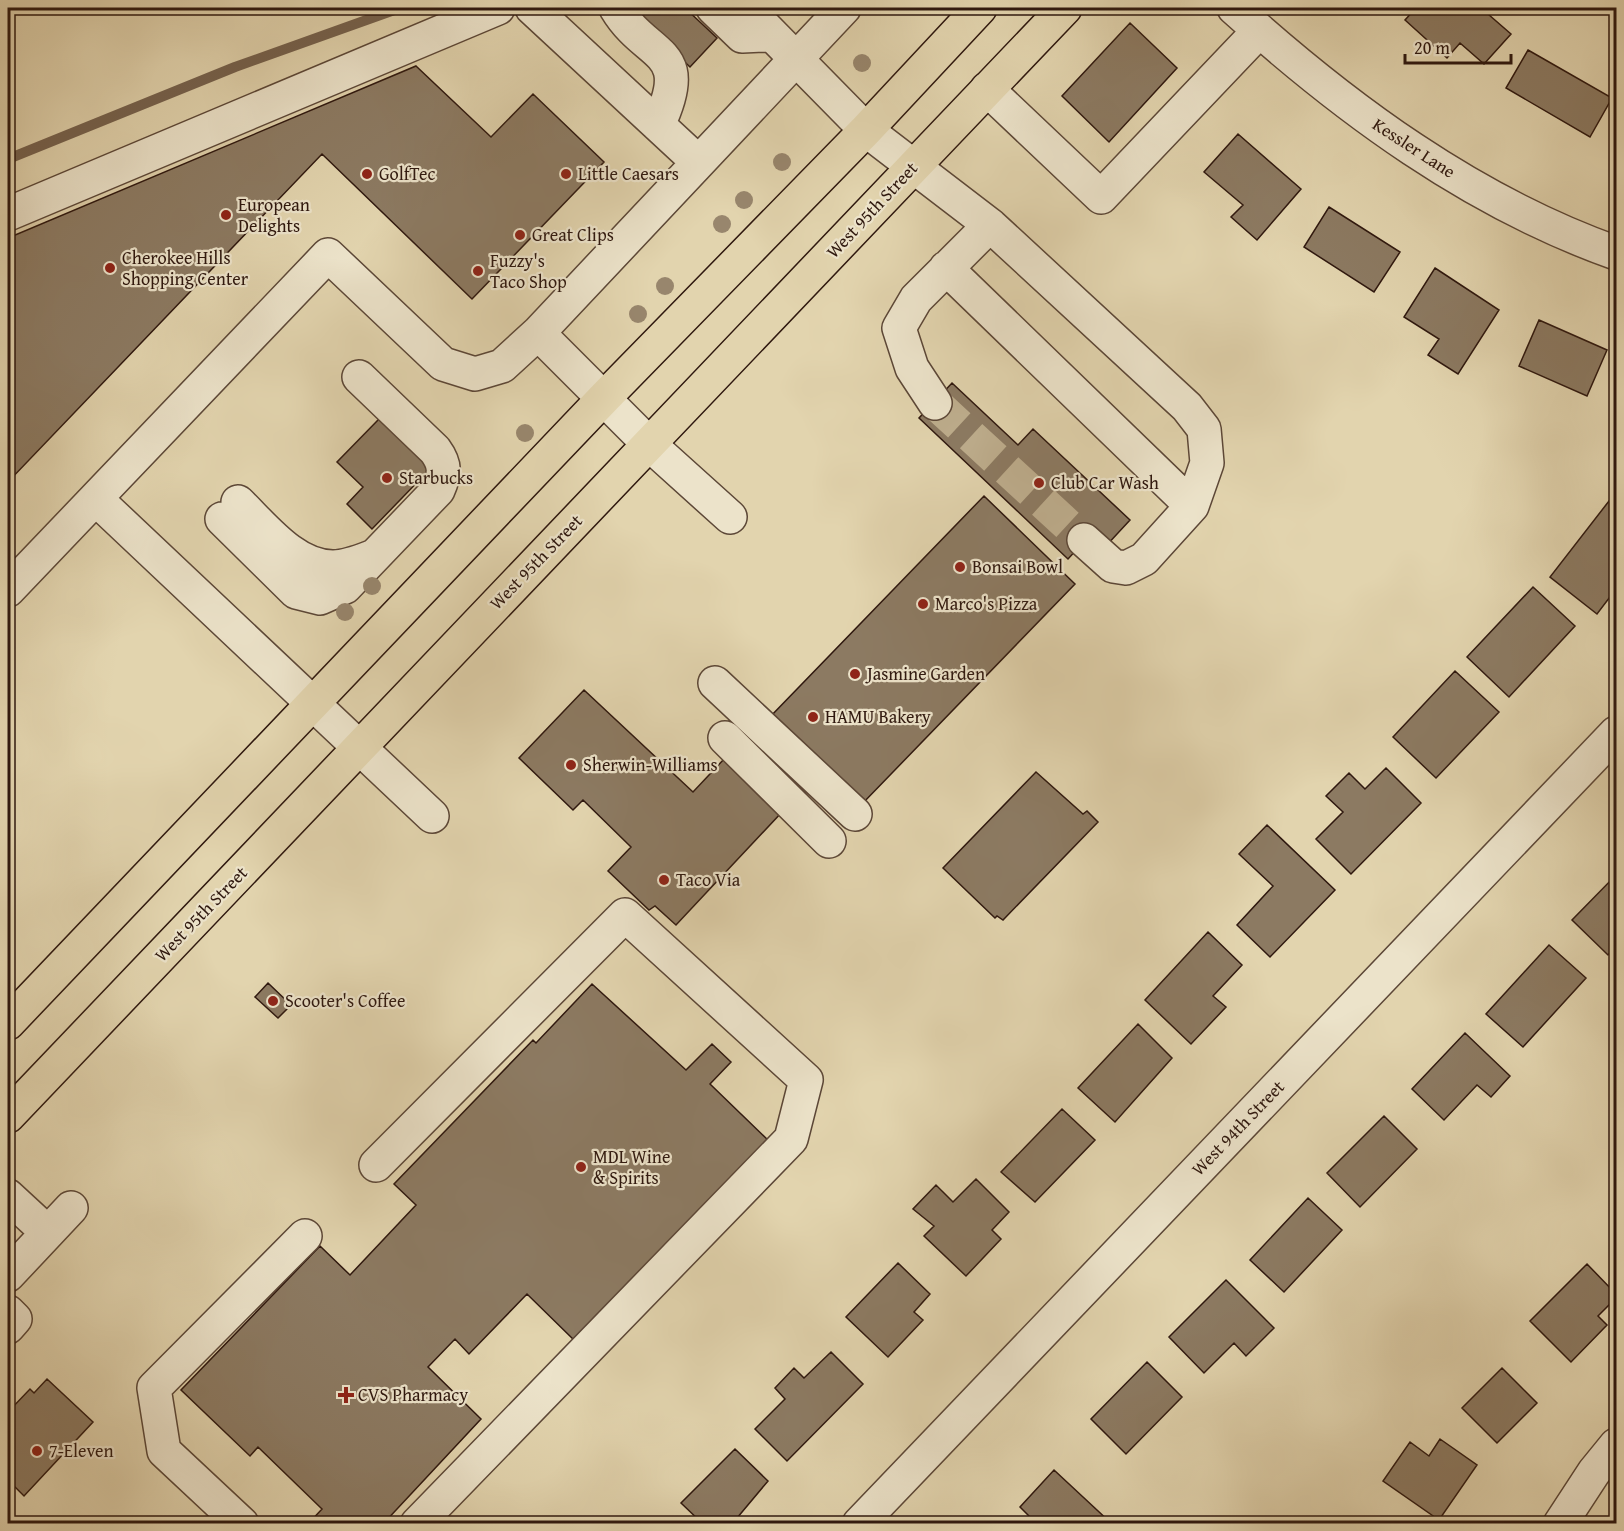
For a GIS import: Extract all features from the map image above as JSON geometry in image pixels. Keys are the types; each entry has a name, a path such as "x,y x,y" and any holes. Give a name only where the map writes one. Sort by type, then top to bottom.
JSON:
{"main road":[{"path":"8,1023 605,397 866,130 980,8"},
{"name":"West 95th Street","path":"8,1116 1065,8"}],"street":[{"path":"8,214 498,8"},
{"path":"532,8 698,162"},
{"path":"616,8 621,17 664,59 672,71 669,101 658,124"},
{"path":"713,8 742,36 773,35"},
{"path":"746,8 866,130 990,225 1187,407 1204,429 1207,463 1192,507 1144,560 1126,568 1113,566 1084,540"},
{"path":"8,590 328,255 443,364 475,374 502,366 538,333 844,8"},
{"name":"Kessler Lane","path":"1234,8 1294,62 1396,140 1495,198 1617,253"},
{"path":"987,89 1101,197 1259,31"},
{"path":"935,403 912,368 899,328 916,299 990,225"},
{"path":"946,268 1192,507"},
{"path":"538,333 650,444 730,517"},
{"path":"230,511 296,592 307,597 320,598 345,587 375,556 438,490 444,476 442,460 435,450 359,377"},
{"path":"96,499 432,816"},
{"path":"715,683 855,814"},
{"name":"West 94th Street","path":"859,1524 1617,733"},
{"path":"725,738 829,841"},
{"path":"376,1165 625,915 806,1080 791,1139 417,1524"},
{"path":"8,1196 44,1247"},
{"path":"8,1275 44,1247 70,1208"},
{"path":"242,1524 164,1451 154,1388 305,1236"},
{"path":"8,1312 15,1319 8,1327"},
{"path":"1560,1524 1594,1472 1617,1445"}],"building":[{"path":"628,8 685,8 717,38 690,67"},
{"path":"1416,8 1481,8 1511,34 1484,64 1460,43 1447,58 1405,20"},
{"path":"1130,23 1177,68 1109,142 1062,96"},
{"path":"1528,50 1612,98 1590,137 1506,88"},
{"name":"Cherokee Hills Shopping Center","path":"416,66 491,137 533,94 604,162 472,299 322,154 8,482 8,238"},
{"path":"1238,134 1301,189 1257,240 1231,217 1243,205 1204,172"},
{"path":"1329,207 1400,252 1374,292 1304,247"},
{"path":"1435,268 1499,310 1458,374 1428,355 1439,339 1404,317"},
{"path":"1539,320 1607,350 1587,396 1519,366"},
{"name":"Club Car Wash","path":"952,383 1018,445 1033,429 1130,520 1105,547 1091,534 1068,559 919,418"},
{"name":"Starbucks","path":"379,419 407,439 404,443 430,469 372,529 347,504 363,487 337,462"},
{"path":"1616,492 1616,589 1597,614 1550,577"},
{"path":"984,496 1075,584 862,804 769,718"},
{"path":"1533,587 1575,626 1509,697 1467,657"},
{"path":"1455,671 1499,712 1436,778 1393,737"},
{"path":"584,690 693,792 725,758 782,812 676,925 655,906 649,910 608,871 631,847 583,800 573,810 519,758"},
{"path":"1386,768 1421,803 1351,874 1316,839 1343,812 1326,796 1349,773 1365,789"},
{"path":"1036,772 1083,814 1087,811 1098,822 1003,920 997,916 995,918 943,868"},
{"path":"1267,825 1335,890 1270,957 1237,925 1273,886 1239,854"},
{"path":"1616,875 1616,946 1608,955 1572,920"},
{"path":"1208,932 1242,965 1213,996 1226,1007 1191,1044 1145,1000"},
{"path":"1549,945 1586,978 1523,1047 1486,1014"},
{"name":"Scooter's Coffee","path":"268,983 291,1005 278,1018 255,997"},
{"path":"592,984 686,1070 712,1044 731,1062 710,1084 769,1141 577,1343 527,1294 469,1354 455,1339 428,1367 481,1419 383,1524 308,1524 322,1509 258,1447 250,1456 181,1390 320,1246 350,1275 416,1205 394,1184 533,1040 536,1043"},
{"path":"1138,1024 1172,1058 1115,1122 1078,1088"},
{"path":"1465,1033 1510,1076 1491,1097 1477,1085 1444,1120 1412,1089"},
{"path":"1062,1109 1095,1140 1035,1202 1001,1172"},
{"path":"1384,1116 1417,1149 1360,1207 1327,1173"},
{"path":"976,1179 1009,1212 992,1230 1001,1239 966,1276 924,1236 934,1226 913,1209 936,1185 953,1202"},
{"path":"1308,1198 1342,1230 1284,1292 1250,1260"},
{"path":"898,1263 930,1294 914,1312 923,1320 888,1357 846,1317"},
{"path":"1587,1264 1616,1294 1616,1298 1598,1316 1607,1325 1571,1362 1530,1321"},
{"path":"1226,1280 1274,1328 1246,1356 1234,1343 1204,1373 1169,1337"},
{"path":"831,1352 863,1384 787,1461 755,1429 785,1399 775,1388 794,1368 804,1378"},
{"path":"1147,1362 1182,1397 1126,1454 1091,1419"},
{"path":"1502,1368 1537,1403 1497,1443 1462,1408"},
{"name":"7-Eleven","path":"47,1379 93,1422 24,1496 8,1480 8,1412 30,1389 34,1393"},
{"path":"1440,1439 1477,1465 1439,1520 1383,1481 1410,1442 1429,1456"},
{"path":"735,1449 768,1481 732,1524 703,1524 681,1503"},
{"path":"1054,1470 1112,1524 1037,1524 1020,1507"}],"waterway":[{"path":"8,159 235,67 400,8"}],"tunnel":[{"path":"935,403 1084,540"}],"place":[{"name":"GolfTec","path":"367,174"},
{"name":"Little Caesars","path":"566,174"},
{"name":"European Delights","path":"226,215"},
{"name":"Great Clips","path":"520,235"},
{"name":"Cherokee Hills Shopping Center","path":"110,268"},
{"name":"Fuzzy's Taco Shop","path":"478,271"},
{"name":"Starbucks","path":"387,478"},
{"name":"Club Car Wash","path":"1039,483"},
{"name":"Bonsai Bowl","path":"960,567"},
{"name":"Marco's Pizza","path":"923,604"},
{"name":"Jasmine Garden","path":"855,674"},
{"name":"HAMU Bakery","path":"813,717"},
{"name":"Sherwin-Williams","path":"571,765"},
{"name":"Taco Via","path":"664,880"},
{"name":"Scooter's Coffee","path":"273,1001"},
{"name":"MDL Wine & Spirits","path":"581,1167"},
{"name":"CVS Pharmacy","path":"346,1395"},
{"name":"7-Eleven","path":"37,1451"}]}
